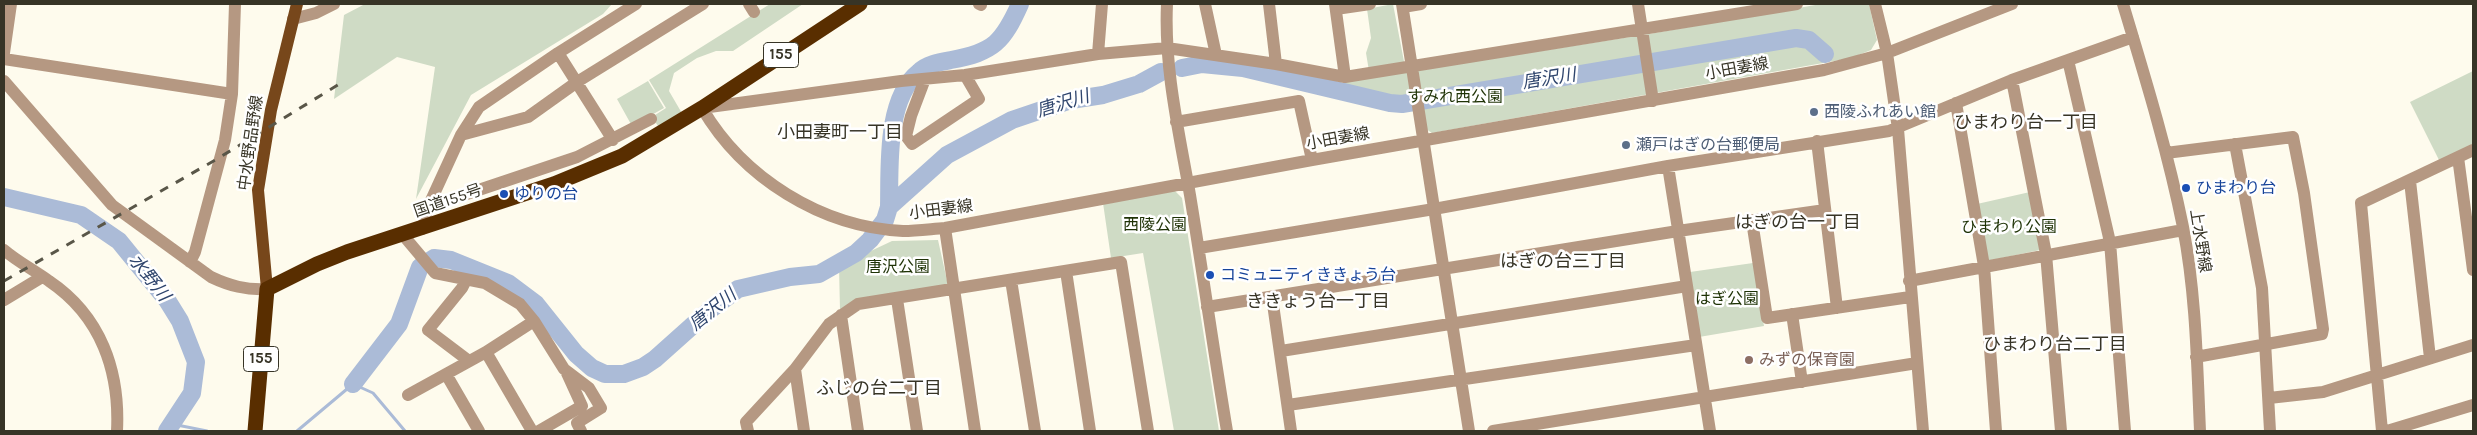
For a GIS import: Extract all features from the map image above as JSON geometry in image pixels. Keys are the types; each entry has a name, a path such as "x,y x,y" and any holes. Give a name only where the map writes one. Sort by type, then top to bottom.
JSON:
{"highway":[{"name":"国道155号","path":"267,289 317,264 583,174 645,144 860,4"},
{"name":"155","path":"255,430 267,289"}],"main road":[{"name":"中水野品野線","path":"267,289 258,190 271,110 297,4"}],"street":[{"path":"4,53 11,4"},
{"path":"190,262 195,252 225,140 232,94 235,4"},
{"path":"294,20 316,14 334,4"},
{"path":"422,228 428,207 462,135 479,107 558,53 636,4"},
{"path":"462,135 528,117 577,82 703,4"},
{"path":"1098,54 1102,4"},
{"path":"1167,4 1167,48 1176,122 1199,248 1227,431"},
{"path":"1205,4 1216,56"},
{"path":"1269,4 1276,64"},
{"path":"1345,77 1336,6 1370,4"},
{"path":"1422,4 1403,5 1468,431"},
{"path":"1638,4 1654,101"},
{"path":"702,108 901,81 966,75 1098,54 1167,48 1276,64 1345,77 1797,4"},
{"path":"1875,4 1888,54 1898,129 1910,297 1923,431"},
{"name":"小田妻線","path":"702,108 712,125 765,179 799,202 831,217 891,230 945,228 1312,160 1824,70 1888,54 2012,4"},
{"name":"上水野線","path":"2123,4 2166,153 2183,230 2192,296 2200,431"},
{"path":"1199,248 1434,209 1668,166 1898,129 2012,80 2133,36"},
{"path":"558,53 612,140"},
{"path":"4,59 232,94"},
{"path":"2068,60 2110,242 2125,431"},
{"path":"923,80 906,136 912,144 979,99 966,75"},
{"path":"2012,80 2046,254 2061,431"},
{"path":"4,81 112,205 211,277 227,285 249,290 267,289"},
{"path":"1176,122 1299,101 1312,160"},
{"path":"1956,103 1984,266 1996,431"},
{"path":"428,207 578,157 651,118"},
{"path":"2166,153 2293,137 2304,193 2323,329 2322,334 2196,357"},
{"path":"1817,141 1838,308"},
{"path":"2235,144 2262,288 2270,431"},
{"path":"2382,431 2361,203 2410,182 2473,150"},
{"path":"2458,157 2473,270"},
{"path":"1668,166 1710,431"},
{"path":"2410,182 2430,358"},
{"path":"1207,307 1678,231 1825,210"},
{"path":"1752,221 1766,318 1910,297"},
{"path":"945,228 975,431"},
{"path":"1909,281 2110,242 2183,230"},
{"path":"403,235 435,273 485,283 520,304 534,321 564,369 582,406 538,431"},
{"path":"4,250 78,306 105,347 116,383 118,431"},
{"path":"748,431 746,422 794,369 830,324 858,304 1122,262 1148,431"},
{"path":"1066,271 1090,431"},
{"path":"4,300 42,277"},
{"path":"466,280 462,288 428,330 470,360"},
{"path":"1011,280 1034,431"},
{"path":"1281,351 1687,286"},
{"path":"1272,297 1291,431"},
{"path":"897,299 917,431"},
{"path":"1792,314 1802,382"},
{"path":"841,315 858,431"},
{"path":"408,395 486,352 534,321"},
{"path":"2269,398 2323,392 2473,345"},
{"path":"1288,405 1696,346"},
{"path":"486,352 532,431"},
{"path":"1493,431 1916,363"},
{"path":"564,369 589,388 601,408 578,423 581,431"},
{"path":"794,369 804,431"},
{"path":"446,374 479,431"},
{"path":"2386,431 2473,405"}],"green space":[{"path":"365,4 612,4 603,14 471,95 416,199 435,67 397,57 334,99 344,15"},
{"path":"770,4 803,4 733,51 716,51 697,58 674,73 669,91 683,115 660,129 652,117 666,108 649,80"},
{"name":"すみれ西公園","path":"1393,4 1406,72 1649,34 1821,4 1869,4 1877,40 1871,50 1851,58 1432,133 1426,129 1420,97 1394,101 1344,90 1343,81 1370,77 1366,53 1371,38 1367,9"},
{"path":"2473,71 2473,146 2440,162 2410,102"},
{"path":"648,81 664,108 632,126 617,99"},
{"name":"西陵公園","path":"1174,190 1182,198 1219,431 1174,431 1143,253 1111,258 1103,203"},
{"name":"ひまわり公園","path":"2030,192 2040,250 1987,261 1977,204"},
{"name":"唐沢公園","path":"938,240 948,285 840,310 839,266 892,241"},
{"name":"はぎ公園","path":"1753,263 1764,326 1699,337 1690,272"}],"waterway":[{"path":"889,207 892,135 900,99 908,84 919,72 930,65 966,57 987,49 1008,28 1020,4"},
{"name":"唐沢川","path":"1182,68 1202,64 1243,68 1390,103 1402,104 1796,38 1809,40 1825,54"},
{"name":"唐沢川","path":"353,384 399,324 420,267 434,258 451,260 508,283 536,304 576,354 592,368 605,374 624,374 643,367 655,359 711,309 738,289 790,277 819,274 856,253 870,240 885,220 889,207 947,155 1012,120 1071,100 1103,95 1139,84 1161,72"},
{"name":"水野川","path":"4,197 81,215 119,241 167,300 180,321 196,362 192,393 167,431"},
{"name":"唐沢川","path":"297,431 353,384 373,393 405,431"},
{"path":"172,424 207,431"}],"railway":[{"path":"4,281 217,159 341,83"}],"place":[{"name":"西陵ふれあい館","path":"1814,112"},
{"name":"瀬戸はぎの台郵便局","path":"1626,145"},
{"name":"ひまわり台","path":"2186,188"},
{"name":"ゆりの台","path":"504,194"},
{"name":"コミュニティききょう台","path":"1210,275"},
{"name":"みずの保育園","path":"1749,360"}],"district":[{"name":"ひまわり台一丁目","path":"2026,123"},
{"name":"小田妻町一丁目","path":"840,133"},
{"name":"はぎの台一丁目","path":"1798,223"},
{"name":"はぎの台三丁目","path":"1563,262"},
{"name":"ききょう台一丁目","path":"1318,302"},
{"name":"ひまわり台二丁目","path":"2055,345"},
{"name":"ふじの台二丁目","path":"879,389"}]}
